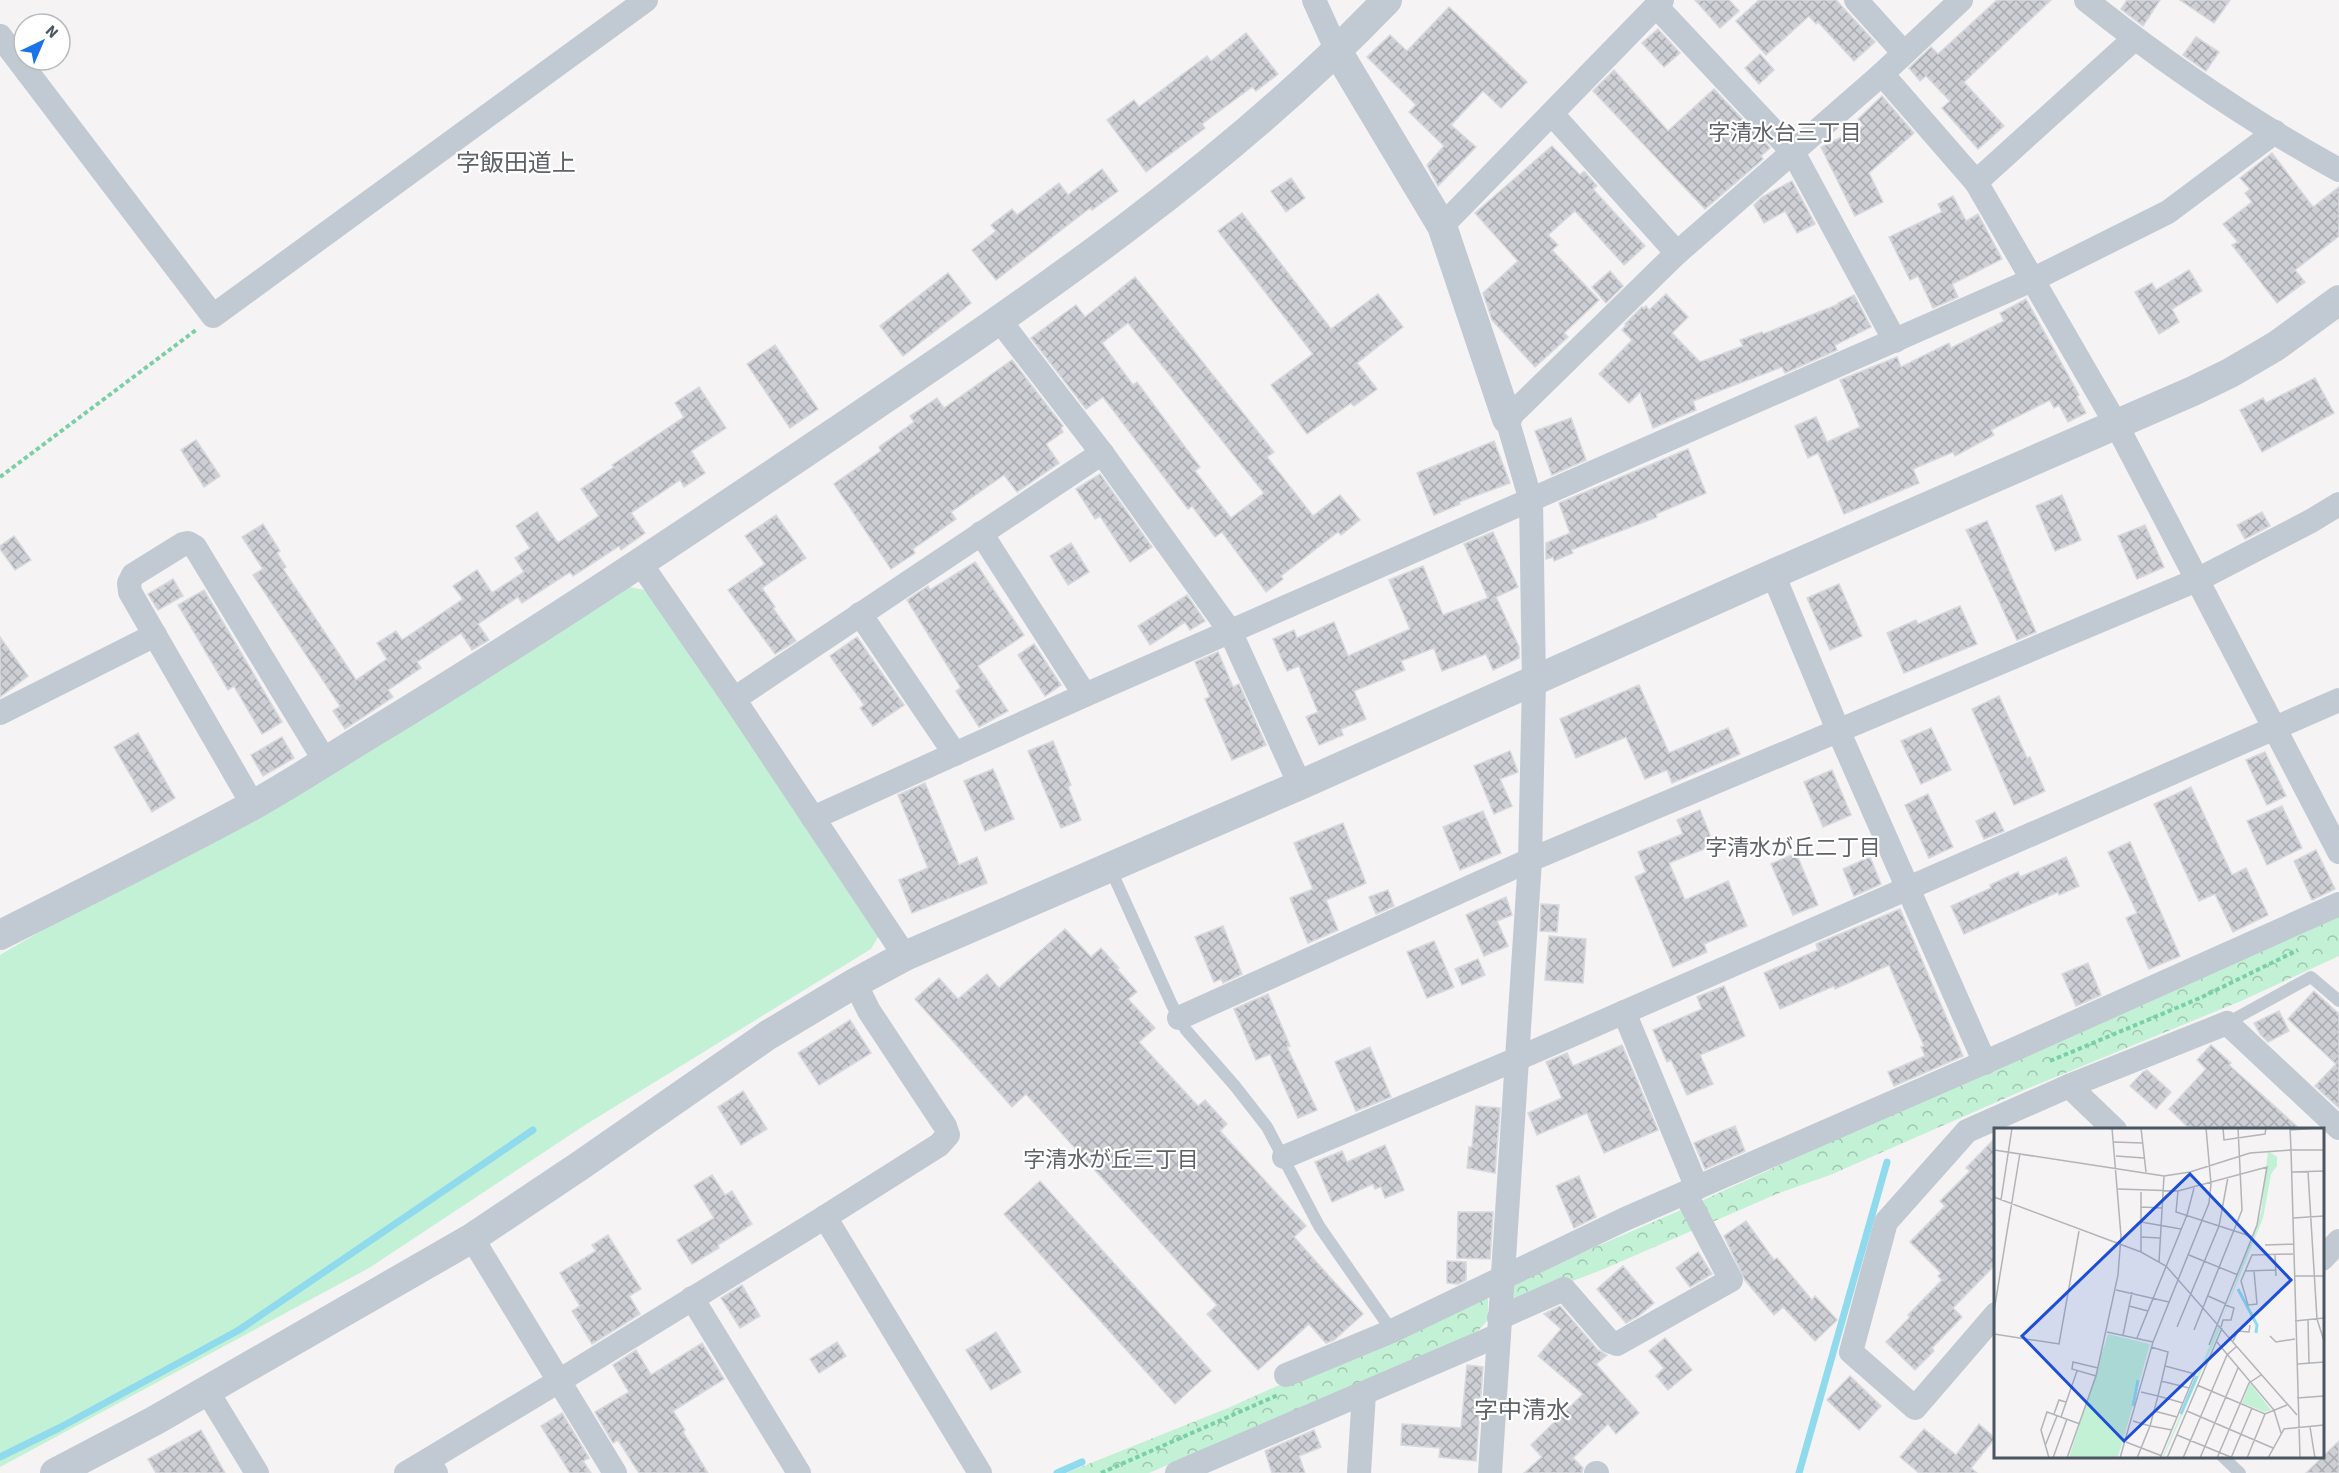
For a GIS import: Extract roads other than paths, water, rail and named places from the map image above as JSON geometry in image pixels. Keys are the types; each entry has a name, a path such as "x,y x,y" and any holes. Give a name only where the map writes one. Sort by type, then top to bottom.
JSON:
{"street":[{"path":"0,36 213,316 646,0"},
{"path":"1314,0 1337,51 1442,226 1507,419 1530,501 1534,682 1530,860 1490,1473"},
{"path":"0,935 253,805 459,681 641,564 1000,321 1118,235 1235,142 1337,51 1387,0"},
{"path":"1856,0 1904,53"},
{"path":"1507,419 1677,253 1882,74 1961,0"},
{"path":"2086,0 2134,39 2274,132 2339,170"},
{"path":"1442,226 1659,3 1793,152 1894,341"},
{"path":"1976,182 2134,39"},
{"path":"1882,74 1976,182 2116,424 2339,852"},
{"path":"1552,114 1677,253"},
{"path":"813,818 1230,631 2032,280 2168,212 2274,132"},
{"path":"55,1473 154,1421 471,1238 581,1165 768,1035 855,982 904,956 1534,682 2230,373 2276,346 2339,300"},
{"path":"1000,321 1102,453 1230,631 1299,785"},
{"path":"734,699 1102,453"},
{"path":"1179,1018 1530,860 2197,580 2339,504"},
{"path":"981,533 1085,695"},
{"path":"253,805 130,592 130,578 188,543 195,547 325,761"},
{"path":"641,564 734,699 904,956"},
{"path":"1773,574 1838,730 1985,1063"},
{"path":"860,614 955,754"},
{"path":"0,713 155,636"},
{"path":"1284,1157 1517,1059 2339,700"},
{"path":"1286,1375 1392,1331 1625,1219 1985,1063 2339,904"},
{"path":"405,1473 432,1467 559,1381 939,1145 948,1135 945,1125 869,1011 855,982"},
{"path":"1177,1473 1364,1393 1499,1327 1564,1289 1609,1341 1617,1344 1731,1280 1691,1190 1624,1012"},
{"path":"1994,1315 1915,1408 1851,1352 1886,1222 1967,1131 2069,1086 2227,1023 2339,1128"},
{"path":"2069,1086 2113,1128"},
{"path":"825,1217 980,1473"},
{"path":"471,1238 615,1473"},
{"path":"2324,1257 2339,1241"},
{"path":"692,1298 799,1473"},
{"path":"207,1391 257,1473"},
{"path":"1359,1473 1364,1393"}],"lane":[{"path":"1110,868 1186,1030 1236,1086 1267,1127 1319,1226 1392,1331"},
{"path":"2227,1023 2311,977 2339,1001"},
{"path":"2224,1458 2240,1473"}],"waterway":[{"path":"0,1457 59,1428 239,1330 533,1130"},
{"path":"1799,1473 1887,1162"},
{"path":"1057,1473 1082,1462"}],"district":[{"name":"字清水台三丁目","path":"1785,132"},
{"name":"字飯田道上","path":"516,163"},
{"name":"字清水が丘二丁目","path":"1793,847"},
{"name":"字清水が丘三丁目","path":"1111,1159"},
{"name":"字中清水","path":"1522,1410"}]}
